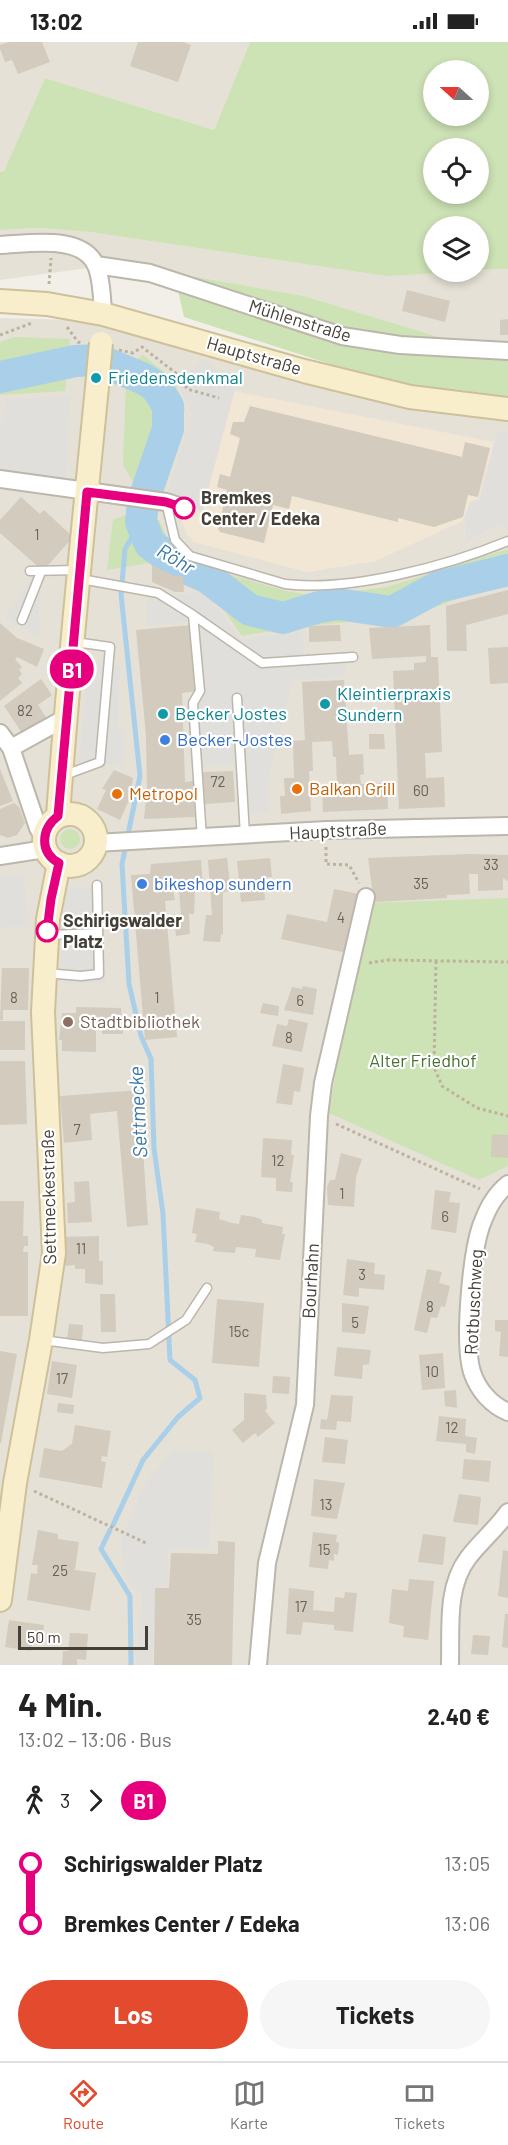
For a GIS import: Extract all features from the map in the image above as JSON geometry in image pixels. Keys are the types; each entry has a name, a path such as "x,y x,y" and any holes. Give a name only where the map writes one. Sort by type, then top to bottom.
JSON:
{"street":[{"path":"0,245 63,244 83,251 96,266 104,314 78,574 75,642 58,816 46,829 49,850"},
{"name":"Mühlenstraße","path":"96,266 150,273 342,336 372,343 508,351"},
{"name":"Hauptstraße","path":"0,302 47,304 104,314 304,371 410,398 508,409"},
{"path":"0,478 123,498 165,502 184,508"},
{"path":"11,748 46,726 67,717"},
{"path":"0,733 11,748 38,828 49,850 74,866 82,862 102,843 84,818 76,815 58,816"},
{"name":"Hauptstraße","path":"102,843 327,830 508,825"},
{"path":"0,856 49,850"},
{"name":"Settmeckestraße","path":"0,1600 15,1483 54,1253 43,1012 46,936 51,899 49,850"},
{"name":"Bourhahn","path":"258,1665 267,1563 305,1405 319,1116 323,1083 366,897"},
{"name":"Rotbuschweg","path":"508,1184 494,1198 477,1242 470,1313 470,1360 477,1384 483,1393 508,1412"},
{"path":"450,1663 451,1612 457,1578 466,1561 508,1512"}],"lane":[{"path":"165,502 175,540 190,556 285,584 301,586 342,585 423,567 508,541"},
{"path":"30,571 78,574 113,584 149,590 193,615 262,663 353,657"},
{"path":"22,620 41,572"},
{"path":"193,615 200,691 194,703 201,839"},
{"path":"61,777 100,762 110,646 75,642"},
{"path":"237,698 246,836"},
{"path":"45,973 88,976 99,974 97,885"},
{"path":"46,936 97,933"},
{"path":"41,1340 103,1348 149,1344 186,1320 207,1288"}],"path":[{"path":"48,243 52,252 48,287"},
{"path":"0,335 40,321"},
{"path":"142,346 181,377 187,389 219,398"},
{"path":"327,830 326,864 349,865 366,897"},
{"path":"349,965 388,960 508,962"},
{"path":"436,961 434,1067 442,1086 477,1108 508,1116"},
{"path":"319,1116 475,1187 494,1198"},
{"path":"15,1483 147,1543"}],"shaded area":[{"path":"0,42 250,42 214,130 45,78 4,171 0,172"},
{"path":"38,228 90,232 386,276 423,274 423,282 489,282 489,270 508,269 508,358 304,296 174,273 132,262 0,280 0,230"},
{"path":"103,314 508,409 508,432 497,432 479,501 470,503 464,518 465,544 502,523 508,532 508,1665 0,1665 0,318 75,320","holes":["493,442 478,499 470,501 462,521 375,561 306,572"]},
{"path":"204,359 225,377 238,379 202,512 167,495 191,414 178,382"},
{"path":"223,389 494,442 478,499 470,501 462,521 375,561 306,572 194,542 187,535 175,503"},
{"path":"70,397 66,484 0,469 0,423 3,423 6,401 19,398"},
{"path":"497,432 508,432 508,532 502,523 465,544 464,518 470,503 479,501"},
{"path":"31,577 40,579 39,637 5,618"},
{"path":"206,592 240,639 303,631 304,662 345,660 345,677 293,680 267,782 269,812 250,815 247,762 202,766 198,703 205,691 199,621 147,625 147,596"},
{"path":"89,662 120,666 118,728 125,729 123,766 79,762"},
{"path":"24,875 28,926 0,927 0,877"},
{"name":"Schirigswalder Platz","path":"63,888 100,888 106,983 60,983"},
{"path":"174,1450 214,1452 209,1549 177,1548 167,1551 168,1586 155,1587 152,1665 136,1665 142,1594 125,1580 121,1541 145,1483"}],"green space":[{"path":"250,42 508,42 508,269 489,270 489,216 423,216 423,274 386,276 90,232 38,228 0,230 0,172 4,171 45,78 214,130"},
{"path":"174,273 304,296 508,358 508,398 422,388 364,375 184,317"},
{"path":"15,337 70,339 65,391 0,395 0,342"},
{"path":"143,355 173,379 185,408 163,489 135,485 123,465 126,382 132,363"},
{"path":"126,515 159,520 171,546 189,563 286,591 316,596 387,587 508,549 508,580 412,616 295,627 242,636 207,585 184,573 155,562 107,570 113,520"},
{"path":"70,829 77,832 80,839 77,846 70,849 63,846 60,839 63,832"},
{"name":"Alter Friedhof","path":"508,898 508,1166 479,1180 329,1113 352,973 369,903"}],"building":[{"path":"9,42 42,42 50,62 18,74 12,60 5,62 0,49 0,45"},
{"path":"138,42 183,42 191,45 178,82 130,66"},
{"path":"407,290 450,301 445,322 402,311"},
{"path":"508,319 508,335 500,335 500,320"},
{"path":"250,406 462,457 465,442 490,448 478,497 468,495 463,517 434,527 398,518 398,522 292,496 289,509 273,505 264,543 220,532 218,529 227,490 217,487 220,474 230,477 240,438 230,434 233,422 244,422"},
{"path":"21,497 40,514 44,510 73,537 43,571 0,533 0,520"},
{"path":"152,565 174,576 183,576 184,592 175,592 152,582"},
{"path":"508,590 508,614 466,625 467,651 447,651 446,606"},
{"path":"0,623 17,638 44,649 37,667 17,657 15,659 22,667 19,670 22,674 18,678 22,683 0,701"},
{"name":"Becker Jostes","path":"192,625 198,691 182,693 185,782 193,781 195,817 144,819 147,790 146,735 136,630"},
{"path":"340,625 341,641 309,642 309,626"},
{"path":"430,625 431,657 438,657 442,752 425,753 426,778 444,777 445,807 399,809 393,671 414,670 414,663 426,662 426,656 372,659 369,628"},
{"path":"508,647 508,683 490,684 488,648"},
{"path":"41,679 52,695 38,705 46,717 22,733 4,706"},
{"path":"344,680 349,755 363,754 364,774 360,775 361,784 387,783 388,809 323,812 322,788 337,788 336,757 333,757 332,741 312,742 313,771 309,771 311,811 281,814 280,796 285,796 284,778 294,778 293,741 305,740 302,682"},
{"path":"369,734 384,734 385,749 369,749"},
{"path":"0,769 13,801 0,806"},
{"name":"Metropol","path":"114,770 133,778 130,798 120,820 97,809 106,790 102,789"},
{"path":"233,771 235,802 205,804 203,772"},
{"path":"14,803 19,807 25,823 17,835 8,838 0,835 0,809"},
{"path":"469,854 508,855 508,881 503,878 503,890 478,891 478,874 469,874 470,894 447,895 447,898 374,902 368,858"},
{"path":"227,858 231,891 223,892 223,935 221,934 220,942 203,941 206,915 212,915 208,860"},
{"path":"270,858 272,877 263,878 265,900 241,902 237,861"},
{"path":"201,860 203,887 195,888 194,914 189,914 190,934 176,936 174,916 181,915 179,890 173,891 175,900 165,901 177,1037 145,1040 131,875 150,874 151,864"},
{"path":"334,889 359,894 347,953 281,939 287,914 327,922"},
{"path":"2,968 29,968 28,1010 3,1010 3,1020 0,1020"},
{"path":"303,986 317,989 313,1015 284,1010 292,987 302,989"},
{"path":"263,1003 279,1006 278,1016 260,1013"},
{"path":"76,1007 121,1008 123,1034 102,1034 102,1023 96,1023 96,1052 62,1051 62,1040 59,1040 62,1013 76,1013"},
{"path":"289,1019 308,1023 302,1052 272,1046 277,1024 287,1026"},
{"path":"0,1021 25,1021 25,1050 0,1050"},
{"path":"0,1061 25,1061 27,1124 0,1125"},
{"path":"283,1064 304,1068 300,1092 294,1091 292,1105 276,1103"},
{"path":"144,1070 145,1081 133,1082 133,1071"},
{"path":"139,1090 148,1225 127,1227 117,1111 90,1114 92,1140 64,1143 60,1096"},
{"path":"492,1134 508,1135 508,1158 491,1157"},
{"path":"263,1138 292,1140 291,1155 294,1155 290,1182 293,1182 292,1192 276,1191 276,1178 261,1177"},
{"path":"341,1153 362,1159 356,1177 354,1207 328,1205 327,1187 330,1180 335,1180"},
{"path":"89,1181 92,1222 68,1223 67,1203 75,1202 74,1182"},
{"path":"435,1190 451,1192 449,1202 460,1203 456,1233 431,1229"},
{"path":"0,1201 24,1201 23,1236 28,1236 28,1246 24,1246 23,1252 28,1252 28,1316 0,1316"},
{"path":"196,1208 220,1212 219,1219 232,1223 239,1224 241,1215 255,1217 262,1220 262,1223 283,1227 282,1234 285,1234 280,1260 255,1257 256,1249 236,1247 235,1253 213,1251 214,1247 208,1244 195,1242 197,1234 192,1233"},
{"path":"99,1236 99,1261 103,1261 103,1285 85,1283 85,1269 75,1269 75,1265 64,1266 63,1237"},
{"path":"347,1259 375,1263 374,1274 385,1275 384,1290 359,1288 359,1297 343,1295"},
{"path":"427,1269 442,1272 439,1283 450,1286 445,1307 441,1306 437,1318 431,1317 427,1333 414,1330"},
{"path":"100,1294 115,1294 116,1332 101,1332"},
{"path":"217,1299 264,1303 259,1367 212,1363"},
{"path":"342,1303 369,1306 365,1334 342,1332"},
{"path":"495,1320 508,1320 508,1357 499,1356 501,1332 495,1331"},
{"path":"69,1324 83,1325 82,1340 67,1339"},
{"path":"337,1347 371,1350 369,1364 363,1365 362,1379 334,1376"},
{"path":"0,1351 17,1354 1,1443 0,1443"},
{"path":"443,1353 445,1388 422,1390 419,1355"},
{"path":"52,1361 77,1365 72,1398 47,1394"},
{"path":"273,1376 290,1377 289,1394 272,1393"},
{"path":"456,1390 457,1408 445,1406 444,1391"},
{"path":"244,1393 266,1395 267,1408 265,1411 275,1423 258,1437 255,1433 243,1443 232,1430 244,1420"},
{"path":"331,1395 353,1396 351,1422 337,1421 336,1430 320,1429 321,1419 327,1420"},
{"path":"58,1403 74,1405 73,1414 57,1412"},
{"path":"439,1416 466,1419 465,1436 477,1438 475,1454 466,1452 466,1444 436,1441"},
{"path":"75,1425 111,1431 107,1457 102,1456 101,1461 106,1462 102,1488 39,1477 44,1448 62,1451 72,1444"},
{"path":"325,1437 348,1440 345,1464 322,1462"},
{"path":"464,1459 491,1461 489,1482 462,1479"},
{"path":"314,1479 345,1483 337,1519 311,1516"},
{"path":"459,1494 481,1497 478,1525 453,1522"},
{"path":"38,1530 58,1534 58,1539 79,1542 75,1570 96,1573 90,1611 27,1600 31,1573 37,1574 38,1565 32,1565"},
{"path":"313,1532 337,1535 338,1555 334,1554 334,1561 329,1560 328,1569 309,1567"},
{"path":"423,1534 446,1537 443,1565 418,1562"},
{"path":"218,1541 235,1542 232,1665 154,1665 155,1588 169,1588 171,1553 218,1554"},
{"path":"503,1550 508,1551 508,1598 498,1596"},
{"path":"409,1579 434,1581 428,1640 403,1637 404,1626 389,1623 392,1589 408,1591"},
{"path":"289,1588 314,1591 313,1610 334,1612 335,1597 344,1598 345,1592 357,1593 353,1632 334,1630 334,1625 303,1622 301,1635 286,1634"},
{"path":"505,1614 508,1614 508,1648 502,1647"},
{"path":"9,1620 44,1625 41,1644 32,1642 31,1651 5,1647"},
{"path":"70,1633 88,1634 86,1660 77,1659 77,1665 62,1665 63,1651 68,1651"},
{"path":"473,1635 490,1636 488,1655 471,1654"}],"waterway":[{"name":"Röhr","path":"0,377 75,361 99,360 144,379 156,387 168,406 168,429 143,502 141,522 150,544 177,564 208,578 250,610 283,618 338,604 392,612 438,587 508,570"},
{"name":"Settmecke","path":"113,1525 143,1460 178,1417 200,1398 195,1380 170,1360 163,1214 154,1148 151,1059 141,1036 129,984 122,864 140,776 121,594 125,549 141,522"},
{"name":"Settmecke","path":"110,1530 101,1549 130,1596 131,1665"}],"bus line":[{"name":"B1","path":"47,931 53,886 59,863 50,857 45,849 44,838 46,829 58,816 75,642 77,578 87,492 166,502 184,508"}],"place":[{"name":"Friedensdenkmal","path":"96,378"},
{"name":"Bremkes Center / Edeka","path":"184,508"},
{"name":"Kleintierpraxis Sundern","path":"325,704"},
{"name":"Becker Jostes","path":"163,714"},
{"name":"Becker-Jostes","path":"165,740"},
{"name":"Balkan Grill","path":"297,789"},
{"name":"Metropol","path":"117,794"},
{"name":"bikeshop sundern","path":"142,884"},
{"name":"Schirigswalder Platz","path":"47,931"},
{"name":"Stadtbibliothek","path":"68,1022"}]}
